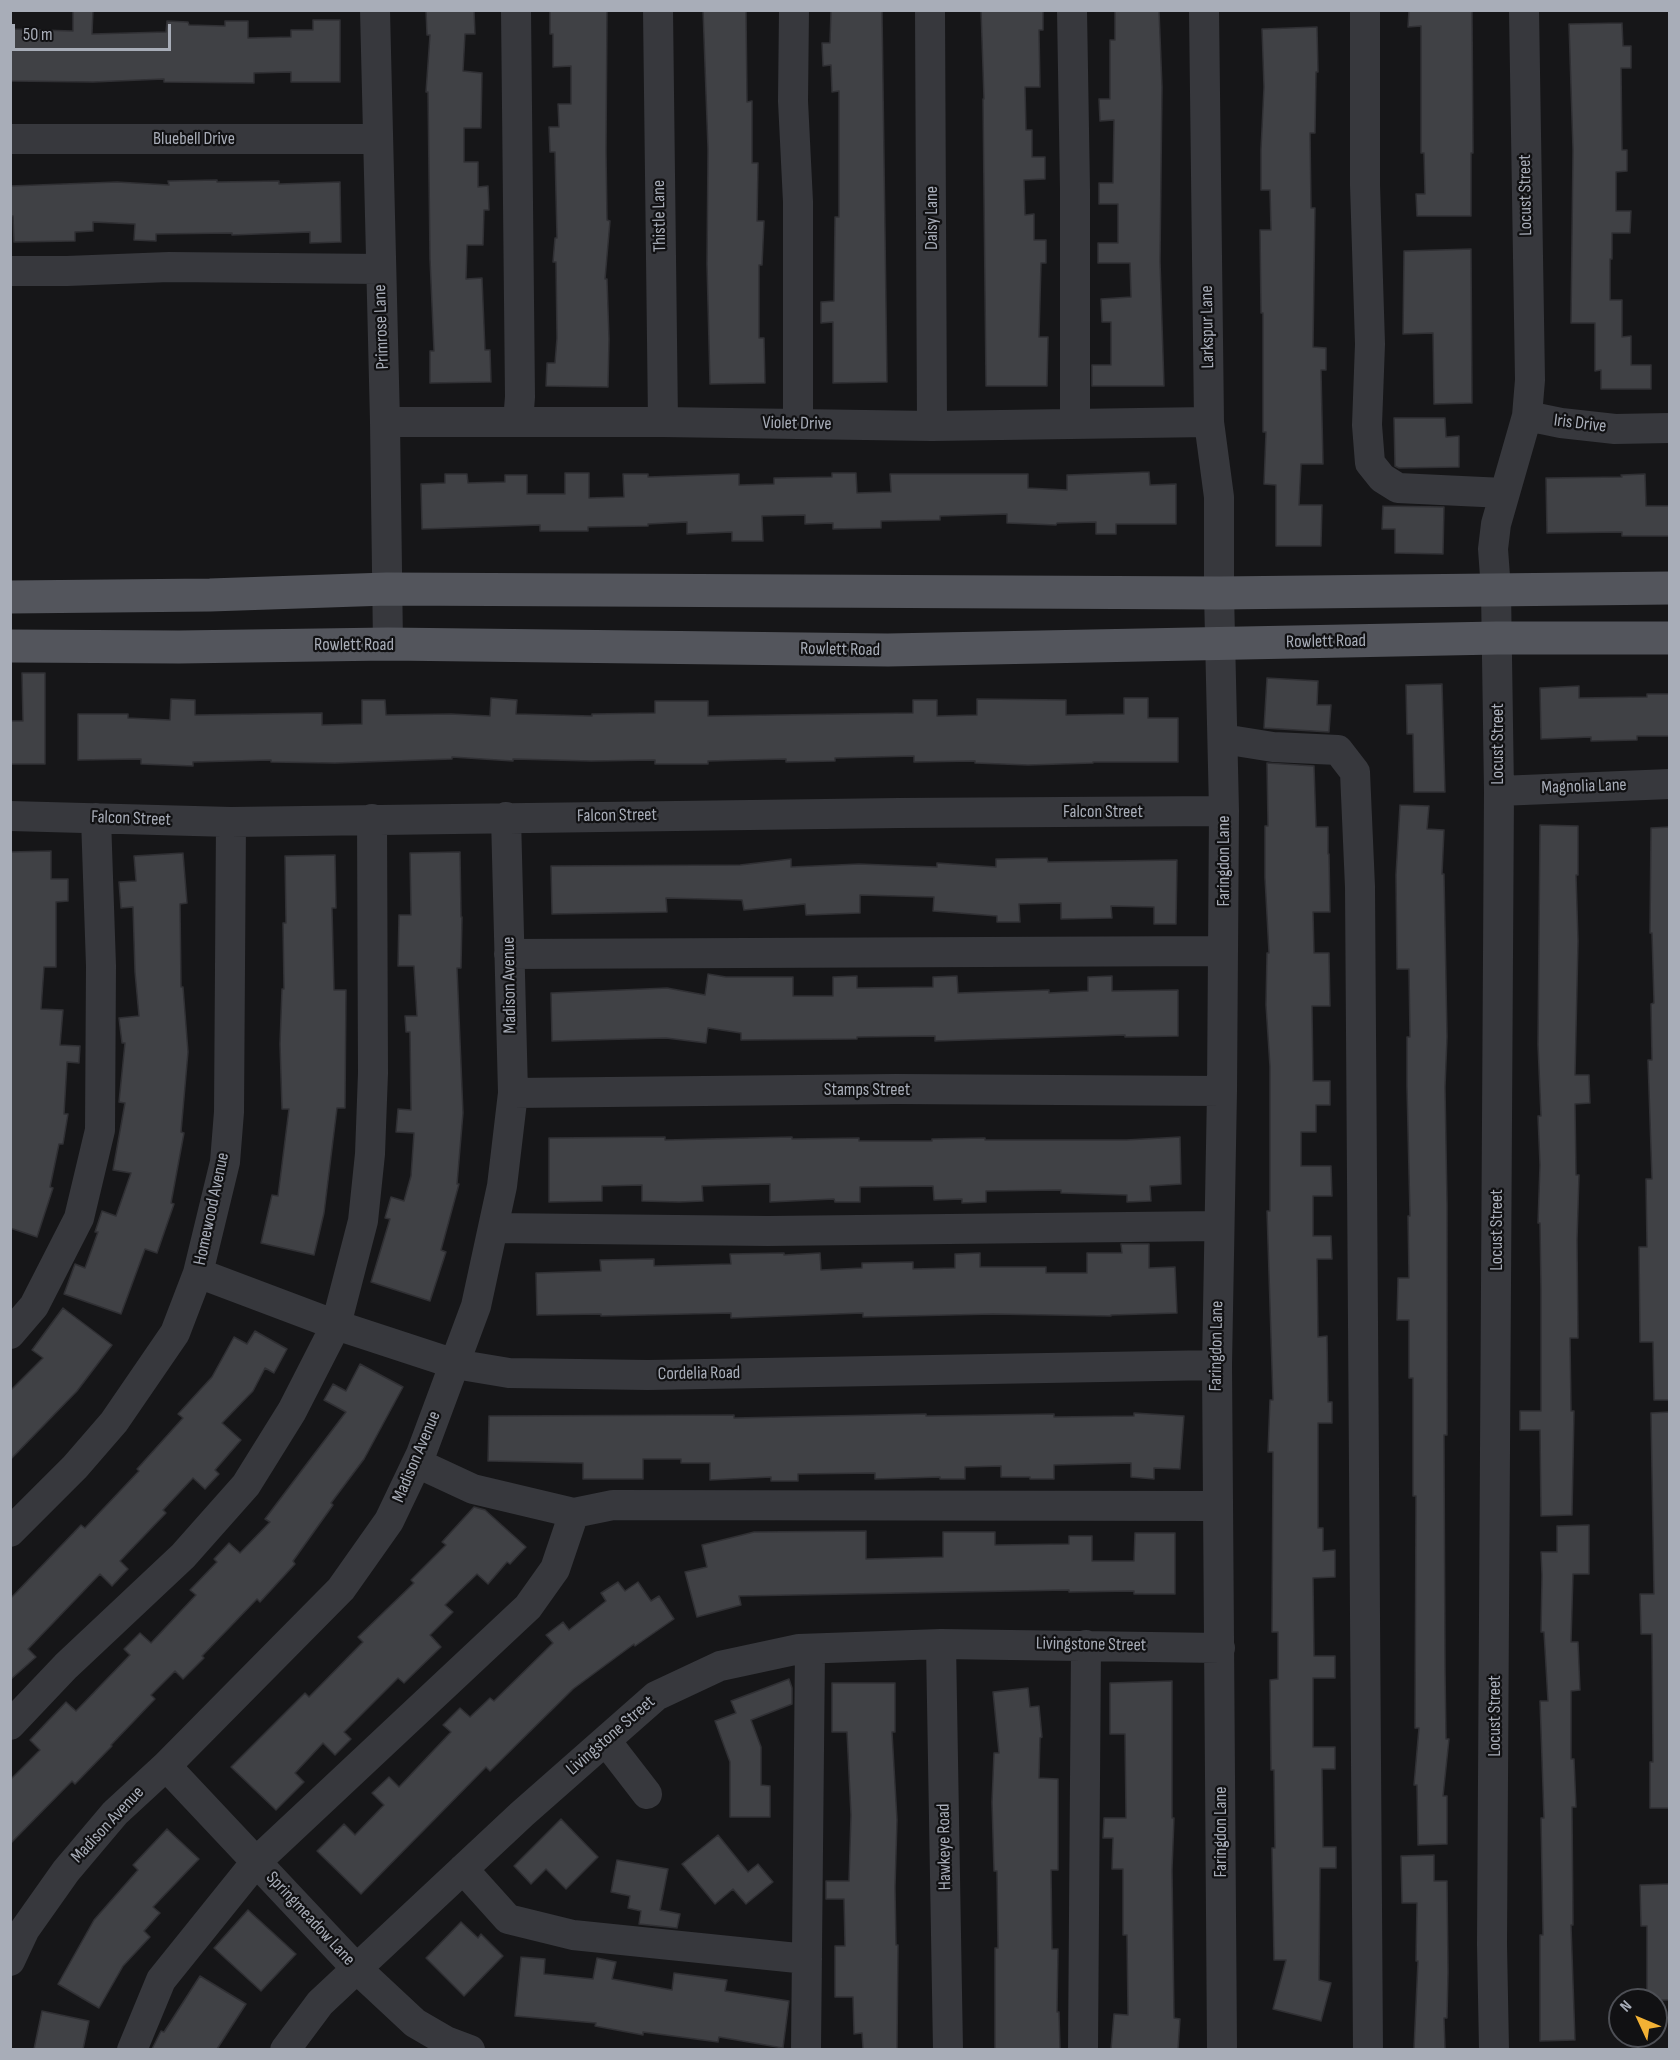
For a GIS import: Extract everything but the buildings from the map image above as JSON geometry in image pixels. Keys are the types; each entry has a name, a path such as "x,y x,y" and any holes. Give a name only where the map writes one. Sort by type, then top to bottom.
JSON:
{"main road":[{"path":"10,597 210,596 387,589 1219,593 1670,588"},
{"name":"Rowlett Road","path":"10,646 179,647 388,644 888,650 1497,638 1670,638"}],"street":[{"name":"Primrose Lane","path":"375,10 388,644"},
{"path":"516,10 520,398 518,422"},
{"name":"Thistle Lane","path":"658,10 663,422"},
{"path":"794,10 793,101 798,202 798,424"},
{"name":"Daisy Lane","path":"930,10 932,426"},
{"path":"1072,10 1075,424"},
{"name":"Larkspur Lane","path":"1204,10 1209,422 1219,497 1221,644"},
{"path":"1365,10 1365,185 1370,344 1367,426 1370,463 1382,478 1398,488 1504,493"},
{"name":"Locust Street","path":"1494,2049 1492,1944 1499,791 1496,590 1493,549 1496,524 1527,416 1530,380 1524,10"},
{"name":"Bluebell Drive","path":"10,139 377,139"},
{"path":"10,271 169,267 381,269"},
{"name":"Iris Drive","path":"1527,416 1561,423 1615,429 1670,428"},
{"name":"Violet Drive","path":"385,422 663,422 932,426 1209,422"},
{"name":"Faringdon Lane","path":"1221,644 1224,811 1217,1506 1222,2049"},
{"path":"1222,740 1273,747 1338,750 1355,771 1360,887 1368,2049"},
{"name":"Magnolia Lane","path":"1499,791 1670,784"},
{"name":"Falcon Street","path":"10,816 231,822 506,817 1224,811"},
{"name":"Madison Avenue","path":"10,1961 25,1929 66,1871 115,1813 166,1766 341,1589 389,1521 417,1463 476,1306 502,1186 513,1093 506,817"},
{"path":"10,1334 33,1306 79,1218 100,1130 101,966 96,818"},
{"path":"10,1725 66,1666 183,1556 246,1485 292,1411 336,1325 363,1221 370,1154 373,1072 372,819"},
{"name":"Homewood Avenue","path":"10,1532 75,1467 114,1422 175,1333 198,1273 225,1162 229,1112 231,822"},
{"path":"509,954 1223,951"},
{"name":"Stamps Street","path":"513,1093 884,1089 1222,1091"},
{"path":"493,1228 768,1231 1219,1226"},
{"name":"Cordelia Road","path":"198,1273 336,1325 455,1364 509,1373 648,1375 1217,1365"},
{"path":"417,1463 473,1489 574,1513 613,1505 1217,1506"},
{"path":"132,2049 161,1980 256,1862 528,1607 555,1569 574,1513"},
{"name":"Livingstone Street","path":"285,2049 320,2003 356,1968 522,1814 656,1696 720,1666 799,1649 941,1644 1220,1648"},
{"name":"Hawkeye Road","path":"941,1644 948,2049"},
{"path":"1083,2049 1086,1645"},
{"path":"806,2049 810,1649"},
{"path":"606,1741 647,1794"},
{"name":"Springmeadow Lane","path":"166,1766 356,1968 415,2023 452,2047"},
{"path":"463,1869 508,1919 573,1935 807,1959"}]}
